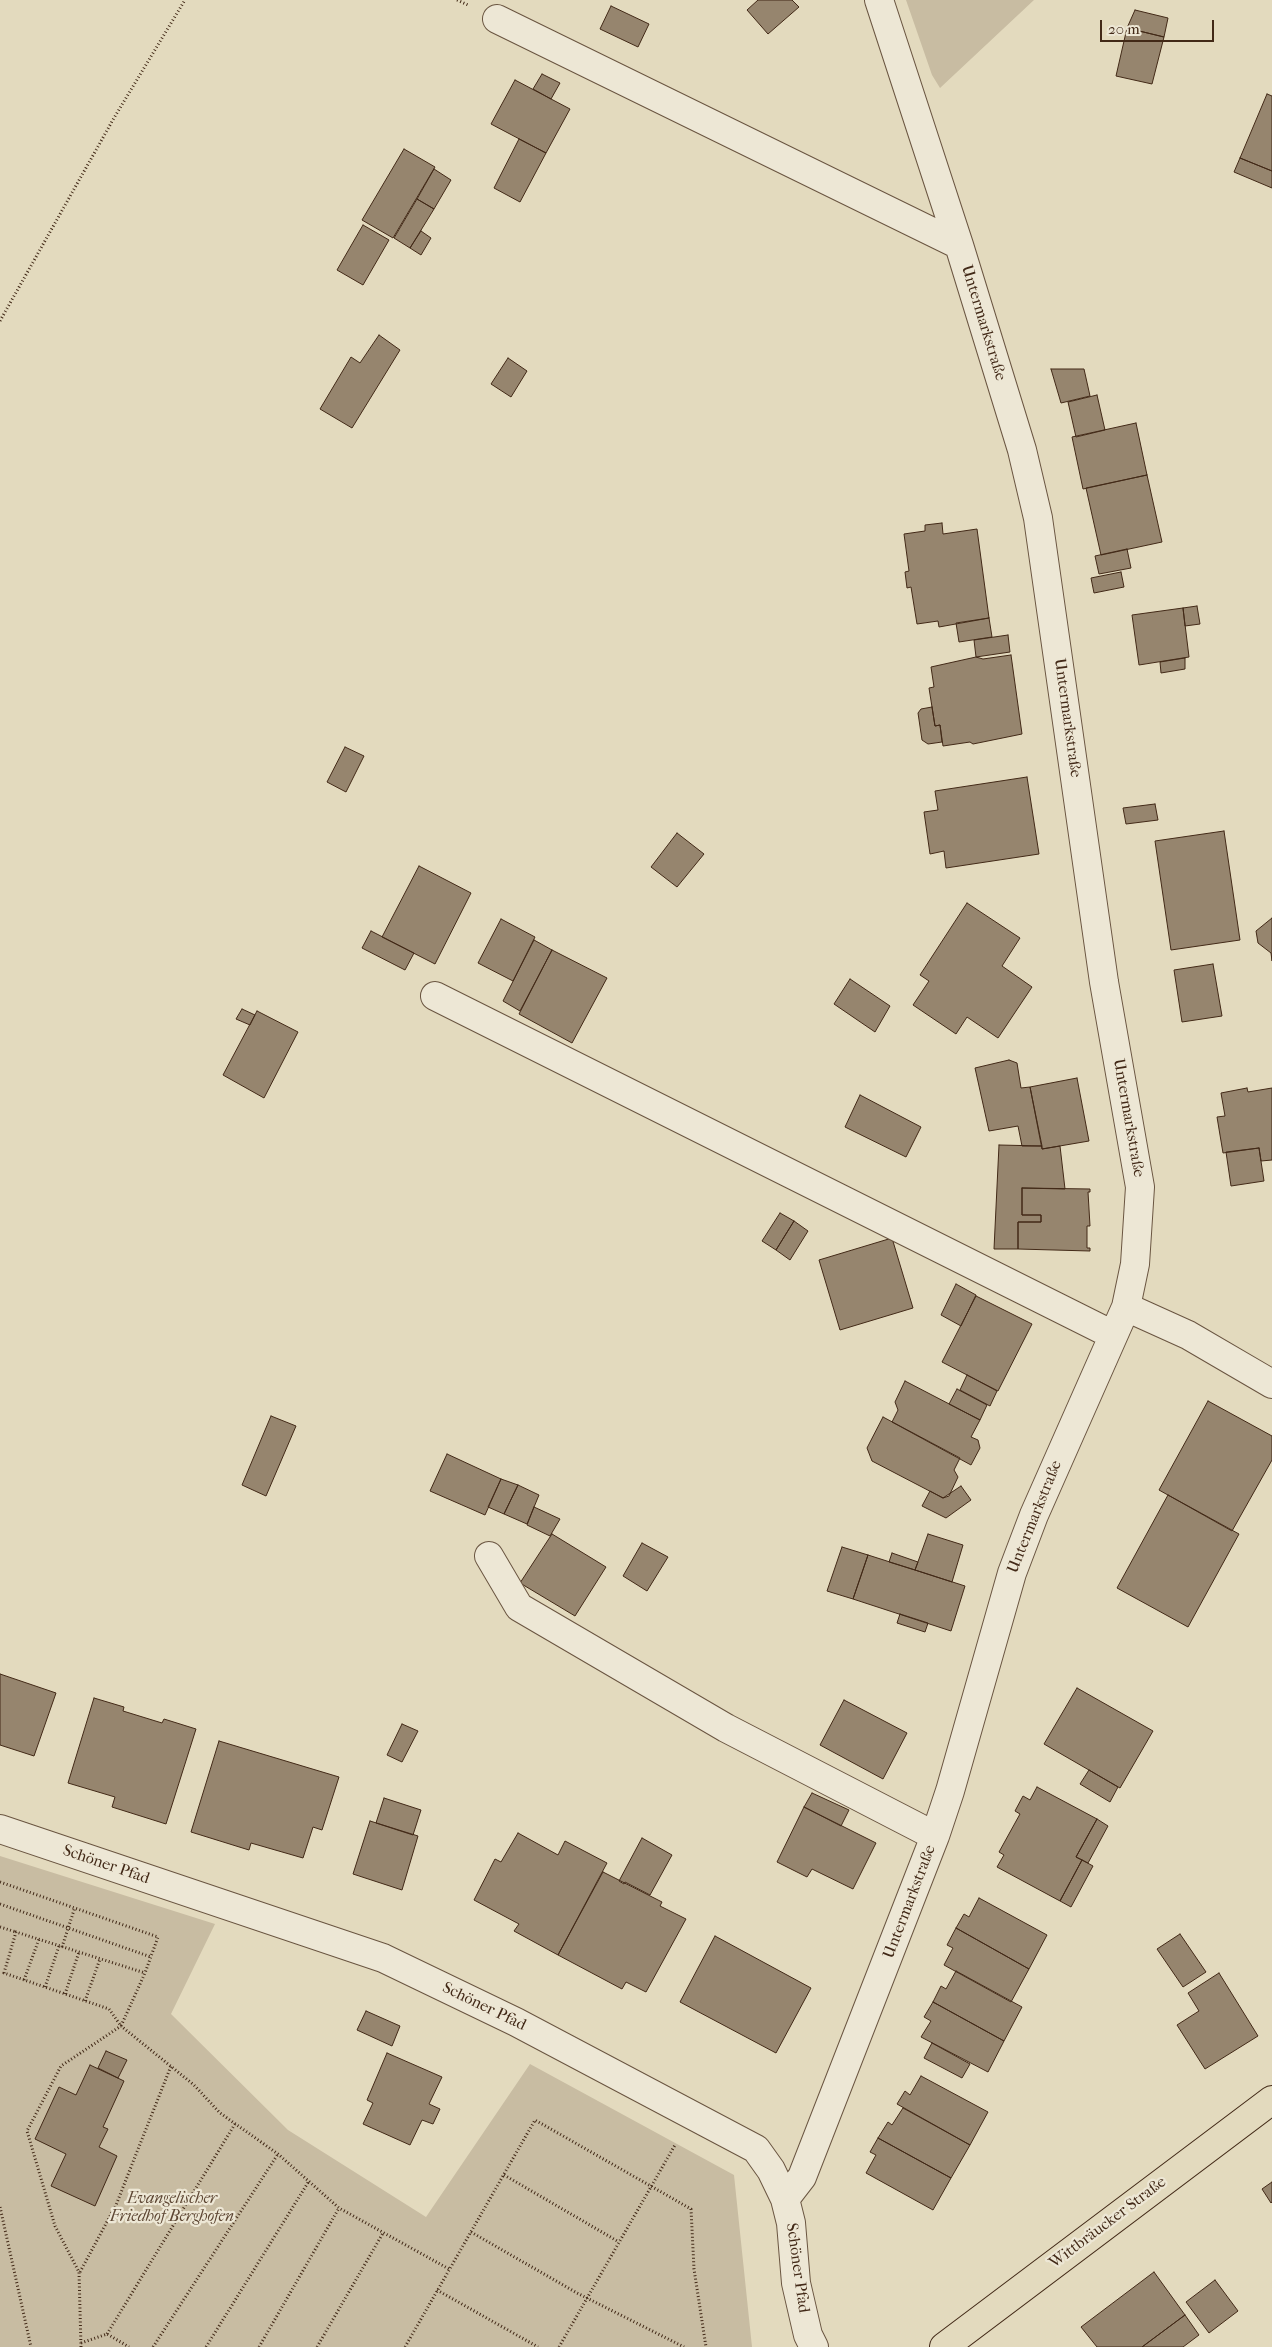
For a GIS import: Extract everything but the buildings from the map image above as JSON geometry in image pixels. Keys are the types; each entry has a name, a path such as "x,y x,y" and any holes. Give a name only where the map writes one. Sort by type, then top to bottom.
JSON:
{"main road":[{"name":"Wittbräucker Straße","path":"944,2347 1272,2100"}],"street":[{"name":"Untermarkstraße","path":"785,2199 802,2177 935,1836 1012,1573 1034,1515 1126,1307 1135,1264 1140,1186 1104,982 1038,518 1022,450 959,245 879,0"},
{"path":"497,19 959,245"},
{"path":"435,996 1113,1335"},
{"path":"1126,1307 1188,1335 1272,1384"},
{"path":"489,1556 519,1607 726,1728 935,1836"},
{"name":"Schöner Pfad","path":"0,1829 383,1958 516,2022 756,2149 771,2170 785,2199 791,2223 796,2283 814,2347"}],"path":[{"path":"0,321 114,118 185,0"},
{"path":"0,1882 75,1906 158,1937 145,1973 121,2026 61,2066 27,2131 55,2226 80,2272 81,2345 107,2334 235,2124"},
{"path":"0,1904 151,1957"},
{"path":"45,1987 75,1906"},
{"path":"0,1927 145,1973"},
{"path":"16,1932 2,1973 109,2009 121,2026 194,2085 220,2113 278,2154 340,2208 450,2269"},
{"path":"24,1980 39,1939"},
{"path":"65,1994 79,1952"},
{"path":"85,2001 100,1959"},
{"path":"80,2272 116,2205 172,2066"},
{"path":"559,2347 693,2114"},
{"path":"405,2347 536,2120 691,2209 694,2269 706,2347"},
{"path":"153,2347 278,2154"},
{"path":"504,2175 619,2242"},
{"path":"206,2347 309,2181"},
{"path":"0,2207 30,2347"},
{"path":"260,2347 340,2208"},
{"path":"471,2232 586,2298 684,2347"},
{"path":"317,2347 383,2233"},
{"path":"437,2290 538,2347"},
{"path":"107,2334 129,2347"}],"green space":[{"path":"906,0 1034,0 940,88 932,75"},
{"name":"Evangelischer Friedhof Berghofen","path":"0,1856 215,1924 171,2014 288,2130 426,2217 530,2064 734,2175 752,2347 0,2347"}]}
